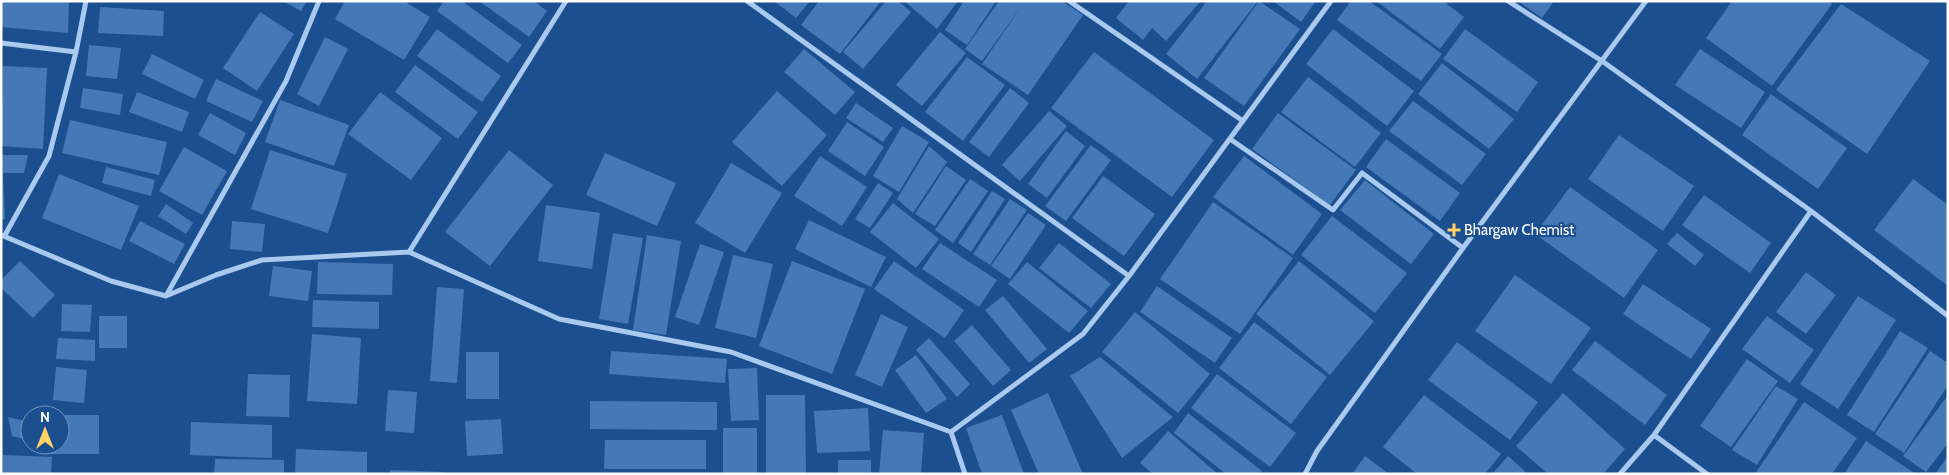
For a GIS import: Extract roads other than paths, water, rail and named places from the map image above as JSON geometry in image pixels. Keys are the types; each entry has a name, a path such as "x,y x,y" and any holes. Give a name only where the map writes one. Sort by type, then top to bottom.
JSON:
{"street":[{"path":"86,1 76,52 49,156 3,235 111,281 166,296 216,275 262,260 408,252 559,319 731,352 951,432"},
{"path":"166,296 286,81 320,1"},
{"path":"408,252 566,1"},
{"path":"747,1 1129,276"},
{"path":"1069,1 1243,121"},
{"path":"951,432 1083,334 1129,276 1331,1"},
{"path":"1508,1 1602,61 1811,211 1948,316"},
{"path":"1305,474 1317,451 1463,248 1646,1"},
{"path":"1,43 76,52"},
{"path":"1230,139 1333,210 1362,172 1463,248"},
{"path":"1620,474 1654,435 1811,211"},
{"path":"951,432 965,474"},
{"path":"1654,435 1707,474"}],"place":[{"name":"Bhargaw Chemist","path":"1454,230"}]}
